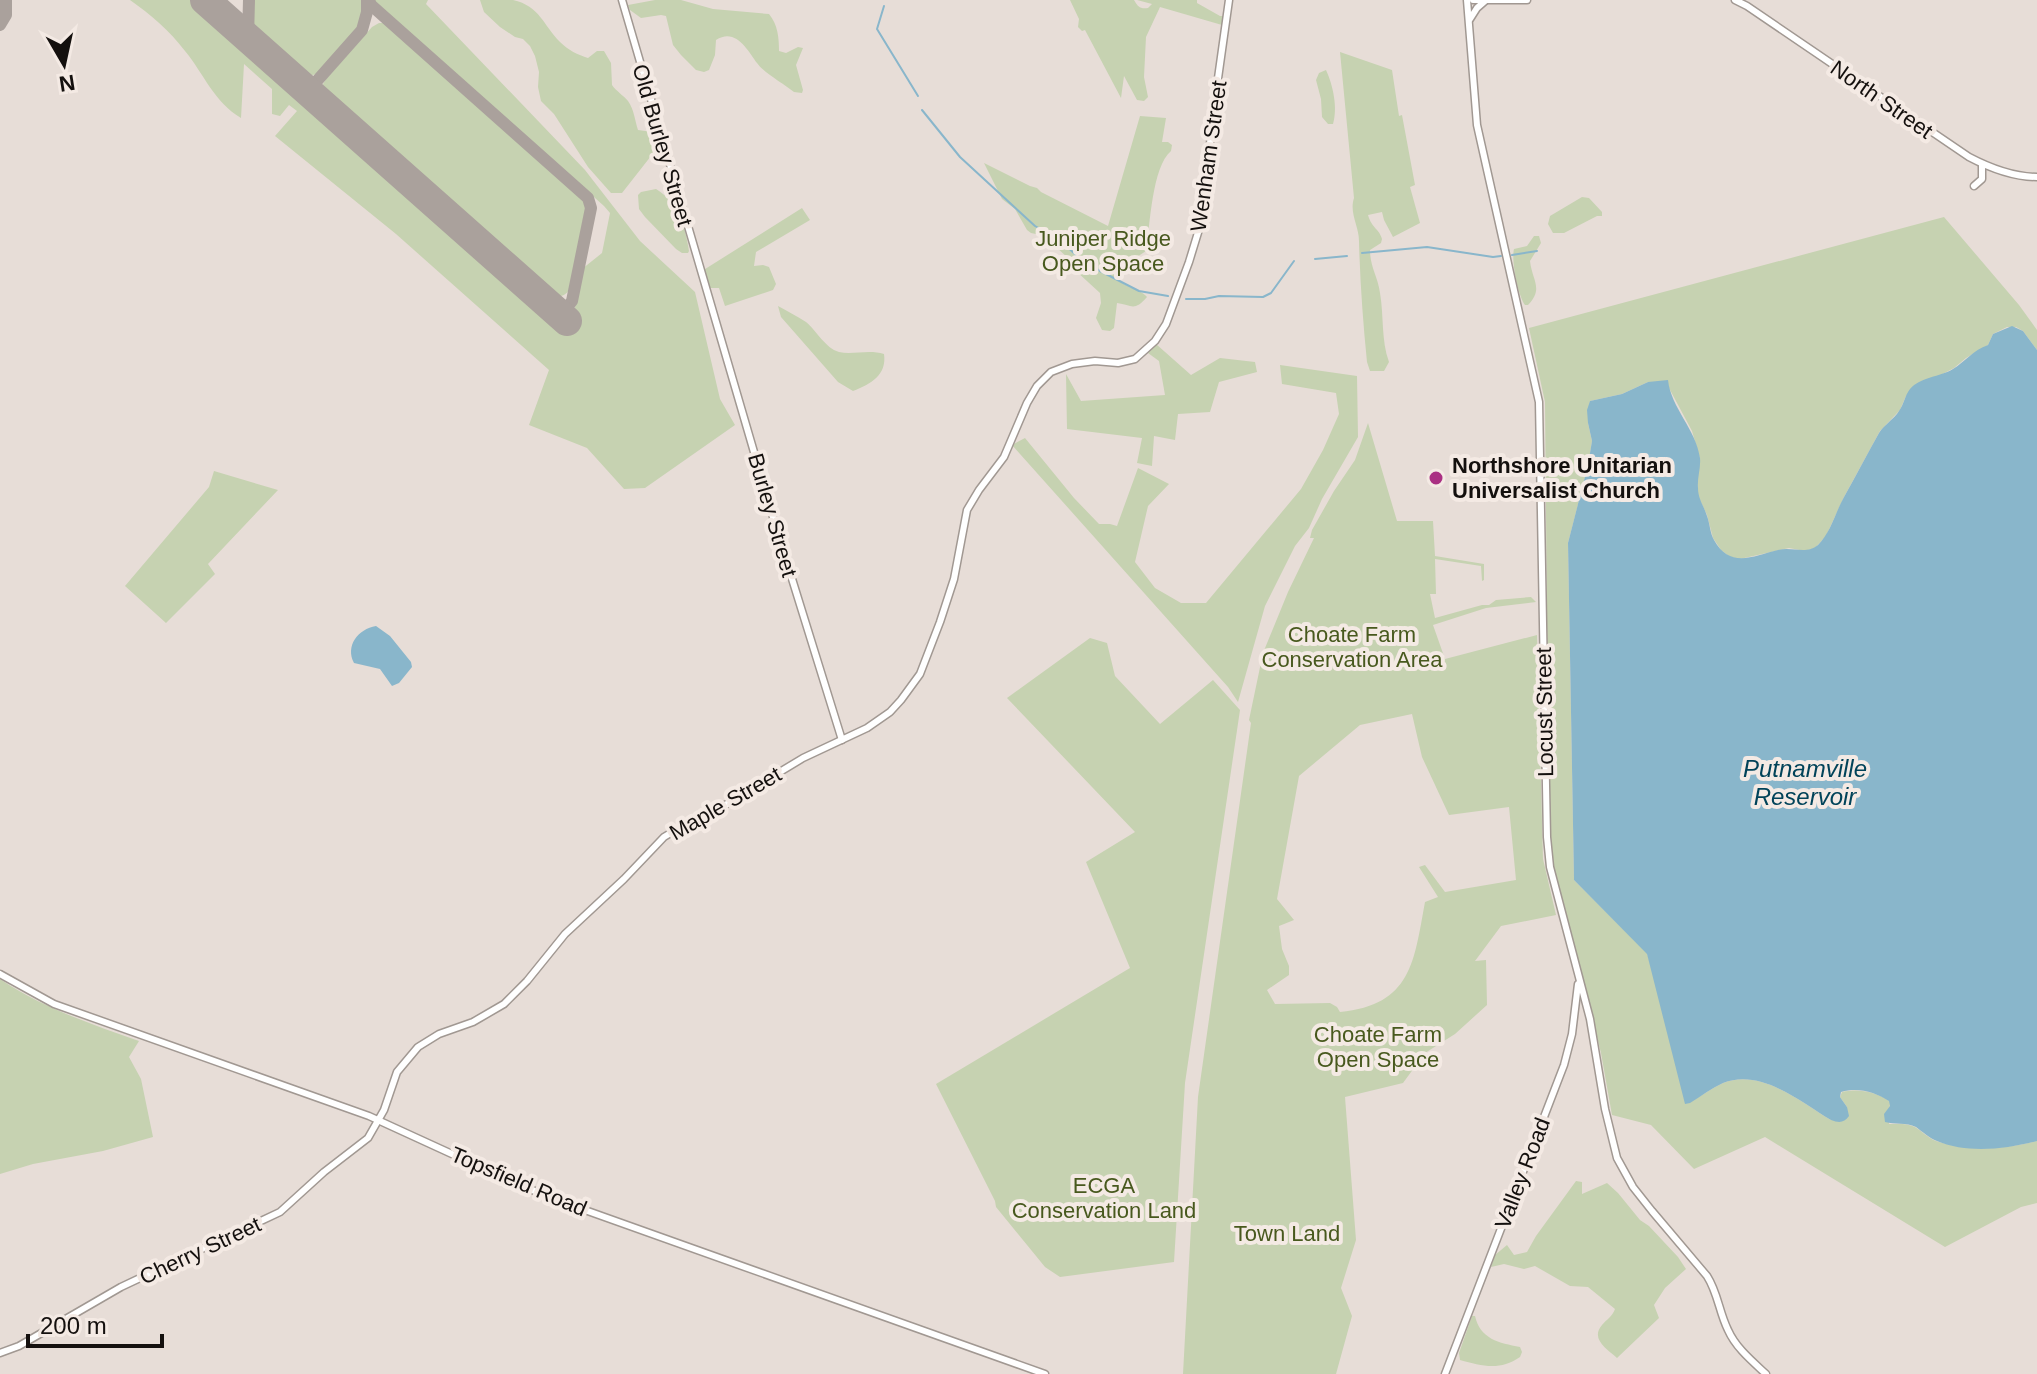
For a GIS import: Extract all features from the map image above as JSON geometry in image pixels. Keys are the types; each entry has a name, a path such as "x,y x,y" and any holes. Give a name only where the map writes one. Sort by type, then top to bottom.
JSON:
{"main road":[{"name":"Old Burley Street","path":"622,0 705,289"},
{"name":"Wenham Street","path":"1008,449 1032,392 1051,372 1080,362 1118,363 1135,359 1155,341 1166,324 1204,213 1212,121 1229,0"},
{"name":"Locust Street","path":"1467,0 1477,125 1539,402 1548,853 1553,881 1590,1019 1605,1109 1620,1165 1633,1187 1707,1276 1732,1337 1766,1374"},
{"path":"1473,0 1527,0"},
{"path":"1470,19 1485,0"},
{"name":"North Street","path":"1735,0 1950,146 1982,164 2037,177"},
{"path":"1974,186 1982,179 1982,164"},
{"name":"Burley Street","path":"705,289 842,740"},
{"name":"Maple Street","path":"379,1120 397,1072 411,1054 439,1034 473,1022 504,1004 565,934 664,837 727,804 803,758 867,728 890,712 917,680 940,622 951,587 967,510 1008,449"},
{"name":"Valley Road","path":"1445,1374 1569,1050 1577,1010 1577,968"},
{"name":"Topsfield Road","path":"0,974 54,1004 379,1120 554,1199 1045,1374"},
{"name":"Cherry Street","path":"0,1353 19,1346 121,1287 280,1212 324,1172 363,1143 379,1120"}],"green space":[{"path":"130,0 190,0 561,329 574,313 582,269 602,253 610,213 373,0 428,0 426,4 585,170 640,241 695,292 720,399 735,425 645,488 624,489 587,448 529,425 549,370 396,234 275,136 297,111 289,105 280,116 272,114 272,89 244,64 241,118 216,96 173,37"},
{"path":"253,0 362,0 361,16 357,28 317,74 308,76 255,31"},
{"path":"480,0 522,3 535,11 560,42 573,52 588,58 597,51 604,51 611,63 612,85 630,104 638,130 660,133 662,142 622,193 611,193 588,167 554,114 541,101 539,72 530,46 500,27 484,12"},
{"path":"655,0 681,0 713,9 769,14 777,32 779,51 786,53 803,48 796,65 802,93 794,92 760,67 741,42 730,36 716,40 715,55 709,70 696,70 673,45 666,16 641,18 628,5"},
{"path":"1070,0 1134,0 1140,7 1148,8 1152,4 1137,0 1197,0 1197,3 1223,16 1222,25 1160,7 1146,37 1144,77 1148,97 1144,101 1137,100 1124,76 1121,98 1085,30 1078,27 1079,19"},
{"path":"379,23 386,23 584,199 586,206 569,290 564,295 553,295 324,92 326,79"},
{"path":"1340,52 1392,70 1415,185 1410,187 1420,223 1393,237 1382,212 1368,215 1382,239 1370,250 1380,293 1389,362 1384,371 1370,371 1367,362 1359,235 1353,209"},
{"path":"1326,70 1334,97 1333,124 1328,124 1322,117 1316,80 1319,73"},
{"name":"Juniper Ridge Open Space","path":"1140,116 1166,118 1162,142 1172,145 1171,151 1156,183 1146,251 1114,272 1121,282 1147,297 1136,306 1117,303 1114,328 1102,330 1096,318 1101,303 1100,293 1056,247 1041,235 1027,230 1015,209 1002,199 984,163 1108,226"},
{"path":"656,189 670,201 680,216 688,253 676,249 639,209 638,195"},
{"path":"1582,197 1589,198 1602,216 1564,233 1553,233 1548,224 1550,216"},
{"path":"802,208 810,220 756,252 754,266 769,267 776,284 773,290 725,306 719,288 707,288 702,271"},
{"path":"1944,217 2037,330 2037,350 2023,331 2007,327 1993,334 1988,345 1954,368 1924,380 1906,396 1900,410 1880,431 1826,536 1815,548 1805,551 1789,548 1740,559 1730,557 1721,550 1713,538 1698,496 1700,459 1692,431 1669,388 1648,382 1622,394 1590,401 1588,423 1592,441 1568,543 1574,880 1647,953 1690,1102 1723,1083 1752,1080 1794,1096 1831,1120 1847,1107 1840,1097 1842,1092 1861,1091 1890,1101 1889,1124 1912,1126 1936,1141 1961,1147 1986,1148 2037,1141 2037,1203 2021,1207 1945,1247 1765,1137 1694,1169 1651,1125 1612,1115 1601,1053 1554,874 1549,840 1545,402 1529,328"},
{"path":"1534,236 1539,236 1541,243 1530,261 1536,289 1533,299 1525,305 1516,278 1514,249 1527,246"},
{"path":"778,306 806,322 834,350 884,354 880,373 872,382 853,391 838,382 781,317"},
{"path":"1156,344 1191,375 1220,358 1255,362 1257,372 1219,382 1210,412 1178,414 1175,440 1154,436 1152,466 1137,463 1142,438 1067,429 1066,374 1081,401 1165,395 1159,361 1148,353"},
{"path":"1280,365 1357,376 1358,437 1309,528 1295,546 1265,606 1238,702 1012,445 1025,438 1099,524 1117,526 1138,468 1169,484 1148,506 1135,562 1155,588 1181,603 1206,603 1301,489 1339,414 1336,393 1282,384"},
{"path":"1368,423 1397,521 1433,521 1435,556 1484,564 1482,581 1481,566 1435,559 1436,594 1430,594 1435,618 1489,605 1496,600 1531,597 1536,602 1486,608 1433,625 1445,659 1537,635 1543,859 1556,915 1501,926 1475,961 1486,960 1487,1005 1455,1034 1425,1053 1403,1083 1345,1097 1356,1240 1341,1288 1352,1316 1336,1374 1183,1374 1198,1097 1249,720 1263,653 1314,538 1310,538 1312,530 1355,460","holes":["1412,714 1422,757 1449,815 1509,807 1516,880 1445,892 1425,865 1419,867 1438,897 1425,902 1412,961 1396,990 1364,1008 1340,1012 1330,1003 1275,1004 1267,990 1289,975 1279,926 1294,920 1277,899 1299,776 1360,725"]},
{"path":"214,471 278,490 208,564 215,574 166,623 125,586 209,487"},
{"name":"ECGA Conservation Land","path":"1090,638 1107,643 1115,676 1160,724 1213,680 1240,710 1185,1083 1174,1262 1060,1277 1045,1267 996,1207 936,1084 1130,968 1086,862 1135,832 1007,698"},
{"path":"0,979 50,1007 139,1041 129,1057 141,1079 153,1137 0,1174"},
{"path":"1576,1181 1582,1182 1582,1194 1607,1183 1686,1269 1665,1288 1654,1305 1659,1318 1617,1358 1601,1343 1598,1335 1615,1309 1588,1287 1570,1286 1535,1266 1524,1269 1504,1264 1491,1267 1495,1255 1507,1245 1514,1255 1527,1252"},
{"path":"1472,1316 1492,1339 1520,1347 1520,1357 1498,1366 1460,1360 1459,1353"}],"water":[{"name":"Putnamville Reservoir","path":"2012,326 2023,331 2037,350 2037,1141 1987,1149 1949,1145 1934,1140 1912,1125 1885,1122 1884,1114 1890,1106 1889,1101 1860,1090 1841,1092 1840,1097 1849,1116 1841,1122 1831,1120 1780,1089 1752,1080 1723,1083 1685,1104 1647,954 1574,880 1568,543 1592,441 1587,410 1590,401 1622,394 1648,382 1668,380 1674,400 1698,447 1699,496 1720,549 1727,555 1743,558 1783,549 1809,549 1818,545 1826,534 1879,433 1899,411 1910,389 1919,382 1953,369 1988,345 1993,334"},
{"path":"376,626 390,636 411,662 412,667 399,683 392,686 380,669 354,663 352,657 355,639"}],"waterway":[{"path":"884,6 877,29 918,96"},
{"path":"922,110 960,157 1035,226 1060,240 1100,271 1139,291 1168,296"},
{"path":"1362,253 1427,247 1501,256"},
{"path":"1512,255 1537,251"},
{"path":"1315,259 1347,256"},
{"path":"1186,299 1263,297 1271,293 1294,261"}],"taxiway":[{"path":"0,25 6,15 6,0"},
{"path":"248,38 249,0"},
{"path":"308,91 362,30 367,0"},
{"path":"369,0 588,198 591,208 572,301 566,309 553,308"}],"runway":[{"path":"205,0 567,321"}],"place":[{"name":"Northshore Unitarian Universalist Church","path":"1436,478"}],"park label":[{"name":"Choate Farm Conservation Area","path":"1352,646"},
{"name":"Choate Farm Open Space","path":"1378,1046"},
{"name":"Town Land","path":"1287,1233"}]}
